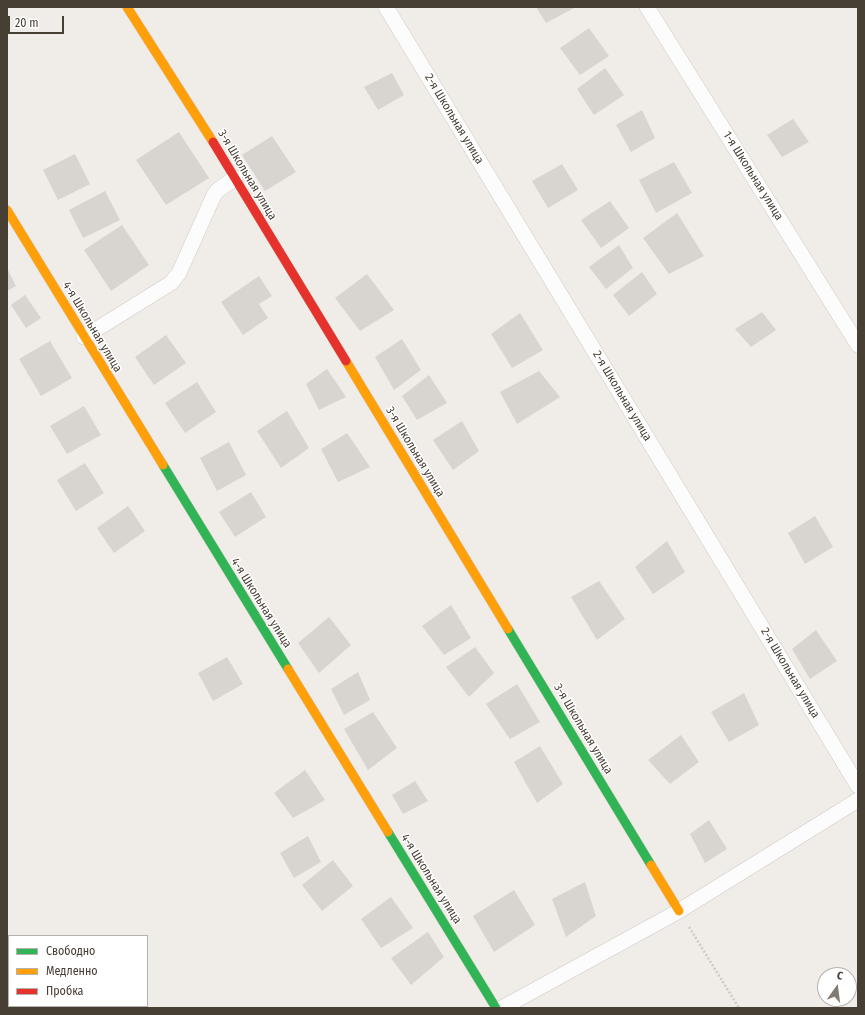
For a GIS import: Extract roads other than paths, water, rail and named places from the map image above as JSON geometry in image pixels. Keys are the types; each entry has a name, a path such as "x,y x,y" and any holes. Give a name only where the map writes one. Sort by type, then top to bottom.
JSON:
{"street":[{"name":"3-я Школьная улица","path":"126,7 235,178 680,911"},
{"name":"2-я Школьная улица","path":"386,7 858,786"},
{"name":"1-я Школьная улица","path":"647,7 858,345"},
{"path":"84,337 171,284 179,273 214,195 218,190 235,178"},
{"name":"4-я Школьная улица","path":"7,210 496,1008"},
{"path":"502,1008 680,911 858,800"}]}
